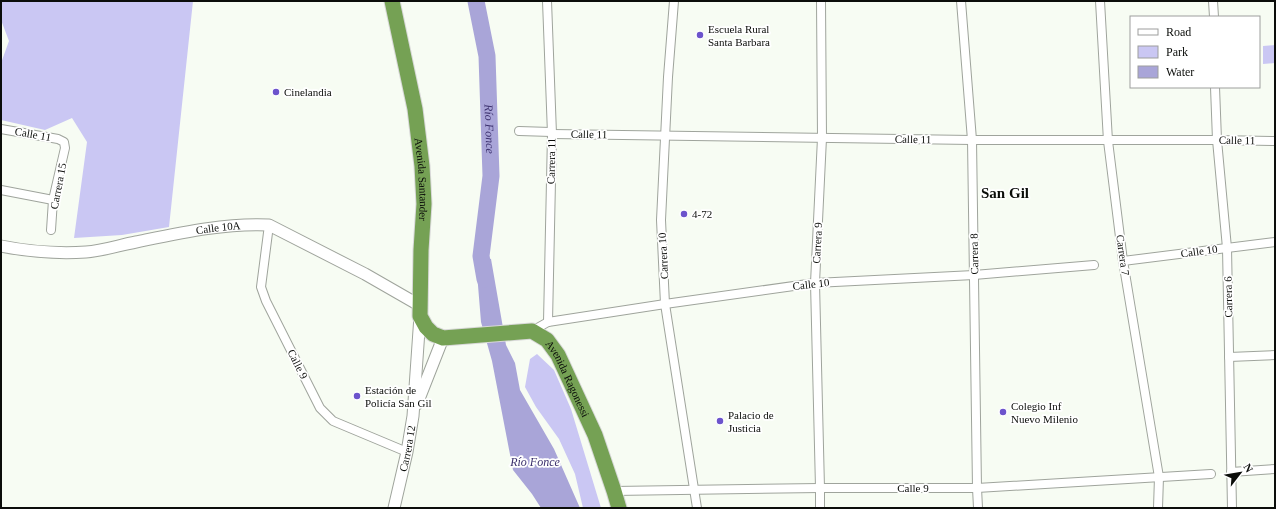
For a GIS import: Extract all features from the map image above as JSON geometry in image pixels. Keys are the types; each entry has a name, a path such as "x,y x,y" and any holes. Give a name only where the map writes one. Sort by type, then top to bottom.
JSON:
{"highway":[{"name":"Avenida Santander","path":"392,1 415,109 422,166 424,204 421,250 420,310"},
{"path":"420,310 426,327 433,334 448,338 526,331"},
{"name":"Avenida Ragonessi","path":"526,331 547,340 558,355 595,435 619,508"}],"street":[{"name":"Carrera 11","path":"546,1 551,133 548,322"},
{"name":"Carrera 10","path":"674,1 668,77 661,220 665,304 697,508"},
{"name":"Carrera 9","path":"820,508 815,283 822,138 821,1"},
{"name":"Carrera 8","path":"961,1 972,140 976,488 978,508"},
{"name":"Carrera 7","path":"1100,1 1108,140 1124,261 1159,477 1158,508"},
{"path":"1213,1 1214,16"},
{"name":"Carrera 6","path":"1216,88 1217,140 1227,248 1232,508"},
{"name":"Calle 11","path":"1,129 58,139 64,142"},
{"name":"Calle 11","path":"519,131 551,133 972,140 1275,141"},
{"name":"Carrera 15","path":"51,230 53,200 65,148 64,142"},
{"path":"1,190 53,200"},
{"name":"Calle 10A","path":"1,246 29,252 88,252 188,231 247,225 269,225 365,274 420,310"},
{"name":"Calle 9","path":"269,225 260,287 320,408 333,421 407,452"},
{"name":"Calle 10","path":"1124,261 1275,242"},
{"name":"Calle 10","path":"526,331 548,322 815,283 974,275 1094,265"},
{"name":"Carrera 12","path":"394,508 407,452 413,416 420,310"},
{"path":"413,416 448,338"},
{"path":"1229,357 1275,354"},
{"path":"1231,472 1275,469"},
{"name":"Calle 9","path":"614,491 694,489 976,488 1211,474"}],"green space":[{"path":"1,1 193,1 169,227 122,235 74,238 87,142 72,118 45,130 1,120 1,63 9,41 1,20"},
{"path":"1275,45 1275,63 1263,64 1263,46"},
{"path":"537,354 554,370 571,409 601,508 583,508 575,474 559,439 536,407 525,387 530,359"}],"water":[{"name":"Río Fonce","path":"481,256 491,259 506,345 515,363 520,390 554,449 580,508 541,508 513,470 492,361 481,322 476,261"}],"waterway":[{"name":"Río Fonce","path":"476,1 487,56 491,176 481,256 485,279"}],"place":[{"name":"Escuela Rural Santa Barbara","path":"700,35"},
{"name":"Cinelandia","path":"276,92"},
{"name":"4-72","path":"684,214"},
{"name":"Estación de Policía San Gil","path":"357,396"},
{"name":"Colegio Inf Nuevo Milenio","path":"1003,412"},
{"name":"Palacio de Justicia","path":"720,421"}],"district":[{"name":"San Gil","path":"1005,193"}]}
